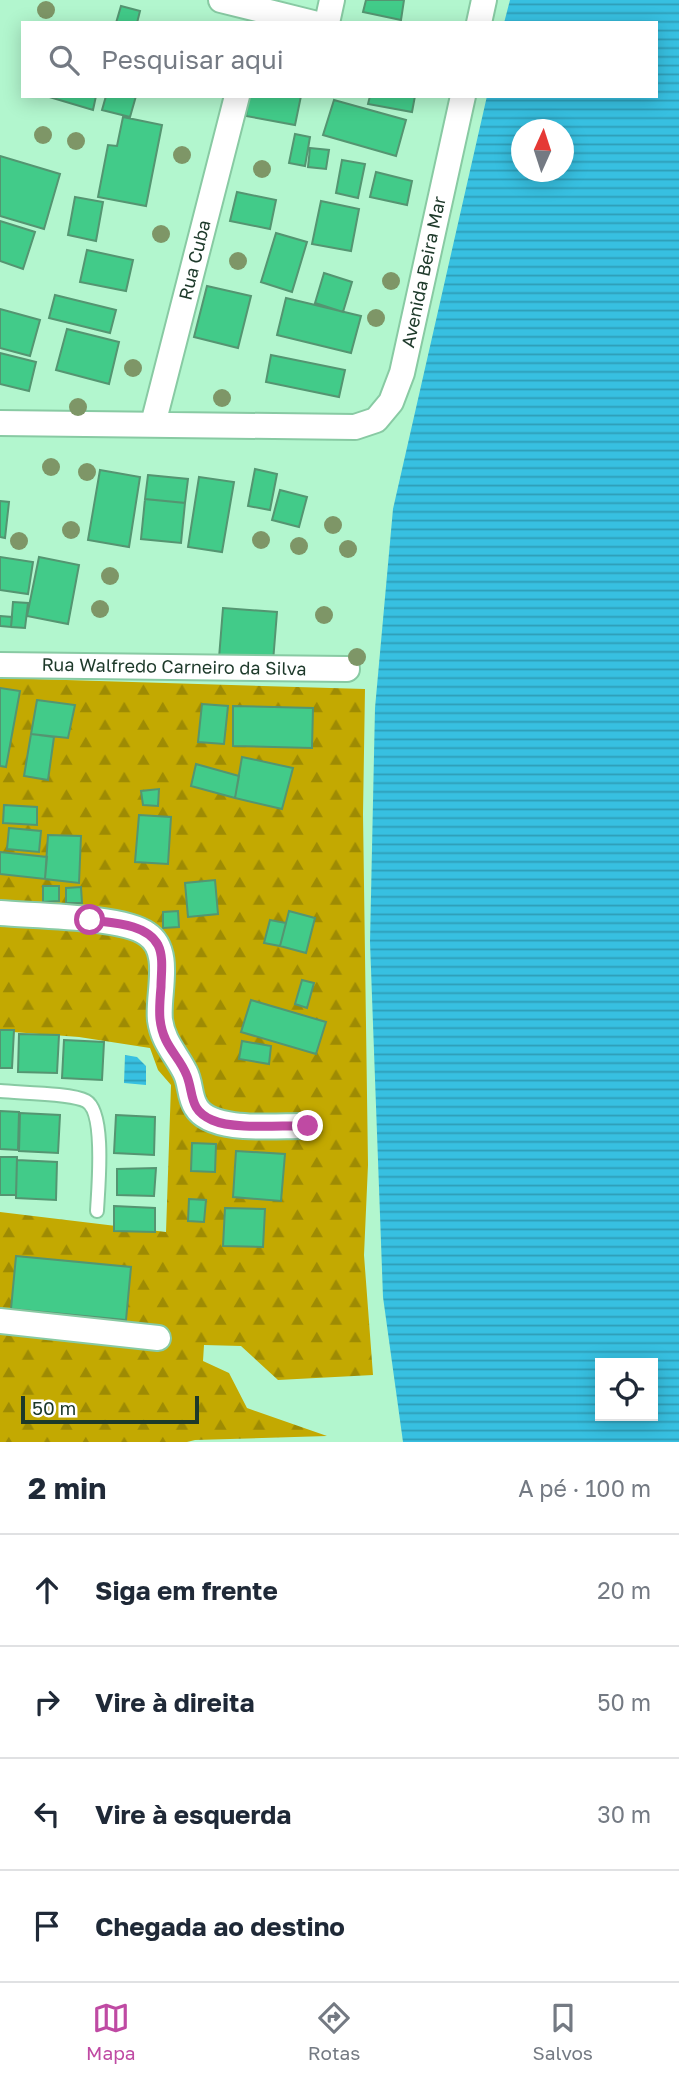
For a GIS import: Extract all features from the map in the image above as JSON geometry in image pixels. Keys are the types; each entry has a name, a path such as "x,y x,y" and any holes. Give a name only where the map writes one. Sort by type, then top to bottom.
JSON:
{"street":[{"path":"221,0 258,16 297,21"},
{"path":"327,21 332,0"},
{"path":"479,21 484,0"},
{"name":"Rua Cuba","path":"153,424 236,98"},
{"name":"Avenida Beira Mar","path":"153,424 355,427 376,419 391,402 402,373 463,98"},
{"path":"0,423 153,424"},
{"name":"Rua Walfredo Carneiro da Silva","path":"0,665 347,669"},
{"path":"0,913 102,921 127,925 147,933 158,944 161,960 160,1020 165,1041 188,1078 191,1097 197,1110 211,1120 229,1125 308,1126"},
{"path":"0,1321 158,1338"}],"lane":[{"path":"0,1091 76,1097 88,1102 94,1109 99,1128 97,1211"}],"green space":[{"path":"0,678 365,689 363,814 368,1165 364,1255 373,1375 278,1380 241,1346 204,1345 203,1361 229,1373 247,1408 327,1436 187,1442 0,1442 0,1212 166,1232 171,1085 158,1070 150,1048 79,1037 0,1031"}],"water":[{"path":"510,0 679,0 679,1442 403,1442 383,1297 370,942 375,708 393,509 487,98 658,98 658,21 505,21"},
{"path":"125,1055 137,1057 146,1066 146,1085 124,1083"}],"building":[{"path":"366,0 404,0 401,20 363,12"},
{"path":"121,6 140,11 138,21 117,21"},
{"path":"53,98 96,98 93,110"},
{"path":"105,98 135,98 130,117 102,110"},
{"path":"249,98 301,98 295,125 246,116"},
{"path":"370,98 415,98 412,112 368,104"},
{"path":"334,100 406,120 396,156 323,135"},
{"path":"123,117 162,125 146,206 98,197 108,145 117,146"},
{"path":"295,134 310,137 305,166 289,163"},
{"path":"310,148 329,150 326,169 308,167"},
{"path":"0,156 60,174 44,229 0,216"},
{"path":"342,160 365,164 358,198 336,193"},
{"path":"376,172 412,181 407,205 370,197"},
{"path":"237,192 276,200 270,229 230,221"},
{"path":"75,197 103,202 96,241 68,235"},
{"path":"321,201 359,209 351,251 312,244"},
{"path":"0,221 35,232 23,269 0,261"},
{"path":"276,233 307,242 292,292 261,282"},
{"path":"87,250 133,260 126,291 80,282"},
{"path":"324,273 352,282 343,312 315,303"},
{"path":"207,286 251,296 238,348 194,337"},
{"path":"55,295 116,310 110,333 49,318"},
{"path":"286,298 361,316 351,353 277,335"},
{"path":"0,309 40,320 30,356 0,348"},
{"path":"67,329 119,342 109,384 56,370"},
{"path":"0,353 36,362 29,391 0,384"},
{"path":"271,355 345,370 339,397 266,382"},
{"path":"255,469 277,474 270,510 248,506"},
{"path":"100,470 140,477 129,547 88,540"},
{"path":"148,475 188,479 185,503 145,499"},
{"path":"199,477 234,482 222,552 188,547"},
{"path":"280,490 307,497 299,527 272,520"},
{"path":"145,499 185,503 181,543 141,539"},
{"path":"0,501 9,502 5,538 0,537"},
{"path":"0,557 33,562 28,594 0,590"},
{"path":"39,557 79,565 68,624 27,616"},
{"path":"13,602 28,603 25,628 11,627"},
{"path":"223,608 277,612 273,662 219,658"},
{"path":"0,616 12,617 11,627 0,626"},
{"path":"0,688 20,691 6,767 0,766"},
{"path":"37,700 75,705 68,738 31,734"},
{"path":"202,704 228,706 224,744 198,742"},
{"path":"233,706 313,708 312,748 233,746"},
{"path":"31,734 54,737 48,780 24,776"},
{"path":"242,757 293,768 282,809 235,798"},
{"path":"196,764 239,776 235,798 191,786"},
{"path":"159,789 158,806 143,805 141,791"},
{"path":"4,805 37,807 37,825 3,823"},
{"path":"139,815 171,817 168,864 135,862"},
{"path":"9,828 41,831 39,852 7,849"},
{"path":"48,835 81,836 79,883 45,879"},
{"path":"0,852 47,857 45,879 0,874"},
{"path":"215,880 218,914 188,917 185,883"},
{"path":"43,886 59,886 59,901 43,902"},
{"path":"81,887 82,903 66,903 66,888"},
{"path":"178,911 179,927 163,928 163,912"},
{"path":"289,911 315,918 306,953 280,946"},
{"path":"270,920 286,923 280,946 264,943"},
{"path":"302,980 314,983 307,1008 295,1004"},
{"path":"251,1000 326,1022 316,1054 241,1032"},
{"path":"0,1030 14,1030 12,1068 0,1068"},
{"path":"19,1034 59,1035 57,1073 18,1072"},
{"path":"64,1040 104,1042 102,1080 62,1078"},
{"path":"242,1041 271,1046 269,1064 239,1059"},
{"path":"0,1111 19,1112 18,1150 0,1149"},
{"path":"20,1113 60,1115 58,1153 19,1151"},
{"path":"116,1115 155,1117 154,1155 114,1153"},
{"path":"192,1143 216,1144 215,1172 191,1171"},
{"path":"236,1151 285,1154 281,1201 233,1197"},
{"path":"0,1157 17,1157 16,1195 0,1195"},
{"path":"17,1160 57,1162 56,1200 16,1198"},
{"path":"156,1168 154,1196 117,1195 117,1169"},
{"path":"189,1199 206,1200 204,1222 188,1221"},
{"path":"114,1206 155,1208 155,1232 114,1231"},
{"path":"225,1208 265,1209 263,1247 223,1246"},
{"path":"16,1256 131,1267 126,1320 11,1309"}],"route":[{"path":"90,920 127,925 147,933 158,944 161,960 160,1020 165,1041 188,1078 191,1097 197,1110 211,1120 229,1125 308,1126"}]}
